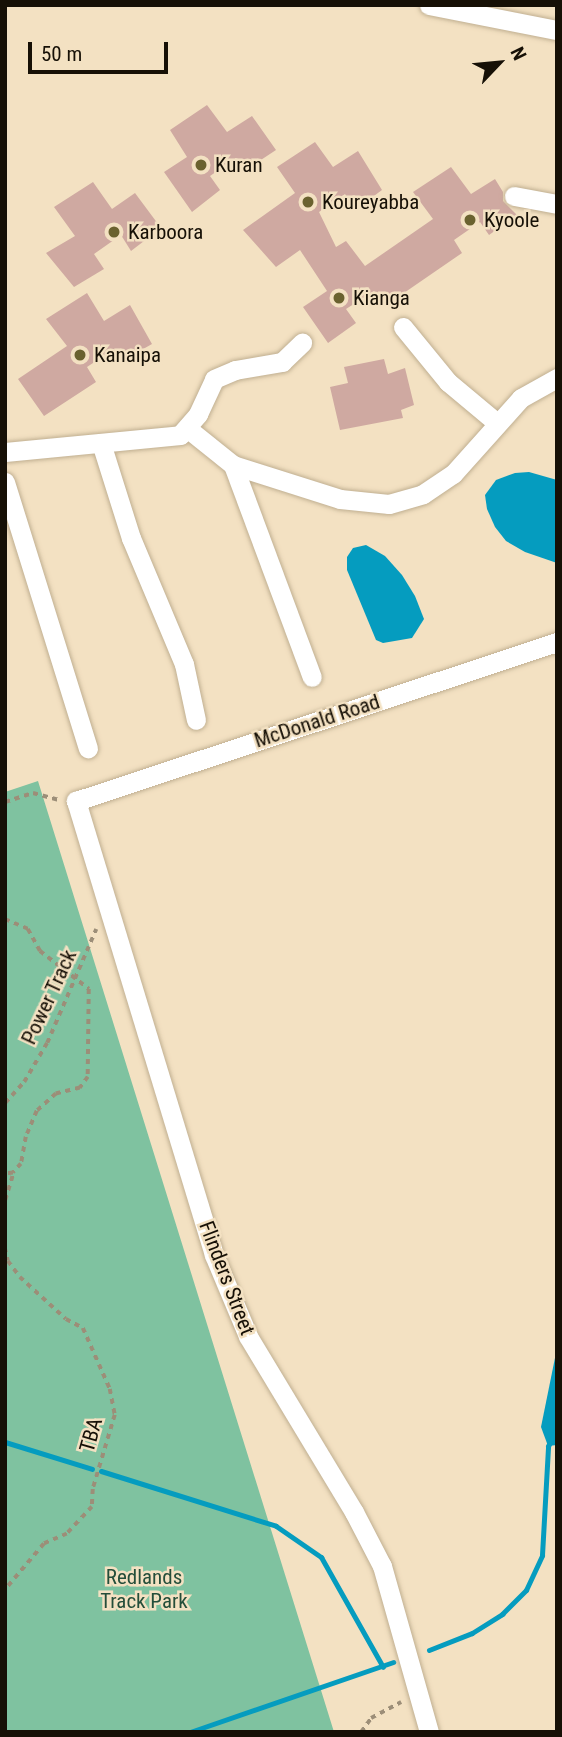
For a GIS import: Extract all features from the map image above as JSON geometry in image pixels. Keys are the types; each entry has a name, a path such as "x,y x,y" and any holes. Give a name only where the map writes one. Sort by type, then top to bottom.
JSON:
{"street":[{"path":"429,5 557,30"},
{"path":"514,196 557,204"},
{"path":"402,327 448,382 497,423"},
{"path":"5,452 180,435 198,414 214,379 234,370 282,362 302,343"},
{"path":"187,428 233,465 340,499 388,504 423,494 453,474 521,398 557,378"},
{"path":"101,443 131,538 184,664 196,720"},
{"path":"233,465 312,677"},
{"path":"5,482 88,748"},
{"name":"McDonald Road","path":"76,801 557,642"},
{"name":"Flinders Street","path":"76,801 214,1255 248,1336 354,1511 382,1566 429,1732"}],"path":[{"path":"5,802 33,793 76,801"},
{"path":"5,919 28,929 40,951 89,989 88,1077 80,1088 56,1094 37,1111 26,1137 21,1164 13,1173 5,1200"},
{"name":"Power Track","path":"6,1102 24,1082 47,1043 97,927"},
{"path":"5,1174 13,1173"},
{"name":"TBA","path":"5,1248 8,1261 20,1278 66,1319 83,1328 110,1389 115,1415 99,1464 92,1507 67,1534 44,1544 5,1590"},
{"path":"362,1732 371,1718 419,1693"}],"green space":[{"name":"Redlands Track Park","path":"38,781 334,1732 5,1732 5,792"}],"water":[{"path":"529,472 557,480 557,563 525,552 506,541 495,527 487,509 485,495 496,480 515,473"},
{"path":"366,545 385,556 402,575 415,596 424,619 412,638 383,643 376,640 347,570 347,557 353,548"},
{"path":"557,1348 557,1445 548,1446 541,1427"}],"building":[{"name":"Kuran","path":"207,105 227,132 252,116 276,150 244,171 236,158 210,176 220,190 192,212 164,172 187,157 170,130"},
{"path":"315,142 333,167 358,151 382,190 355,210 345,194 319,212 336,247 346,241 365,266 433,219 413,192 451,167 471,194 495,179 503,192 503,201 517,215 489,235 480,222 454,240 462,253 385,306 374,291 346,309 356,323 328,343 303,307 327,291 300,250 276,267 243,230 295,193 277,167"},
{"name":"Karboora","path":"93,182 112,209 135,193 161,228 131,251 121,235 94,254 104,269 74,287 46,253 75,236 54,207"},
{"name":"Kanaipa","path":"87,293 104,321 130,305 152,344 122,361 114,349 87,367 96,382 44,416 18,379 67,346 46,319"},
{"path":"384,359 388,374 405,368 414,405 401,410 403,418 340,430 330,387 348,383 344,367"}],"waterway":[{"path":"429,1650 472,1633 502,1614 526,1590 542,1555 548,1446 557,1429"},
{"path":"5,1442 92,1469"},
{"path":"101,1471 276,1526 321,1557 383,1667"},
{"path":"190,1732 393,1662"}],"place":[{"name":"Kuran","path":"201,165"},
{"name":"Koureyabba","path":"308,202"},
{"name":"Kyoole","path":"470,220"},
{"name":"Karboora","path":"114,232"},
{"name":"Kianga","path":"339,298"},
{"name":"Kanaipa","path":"80,355"}]}
